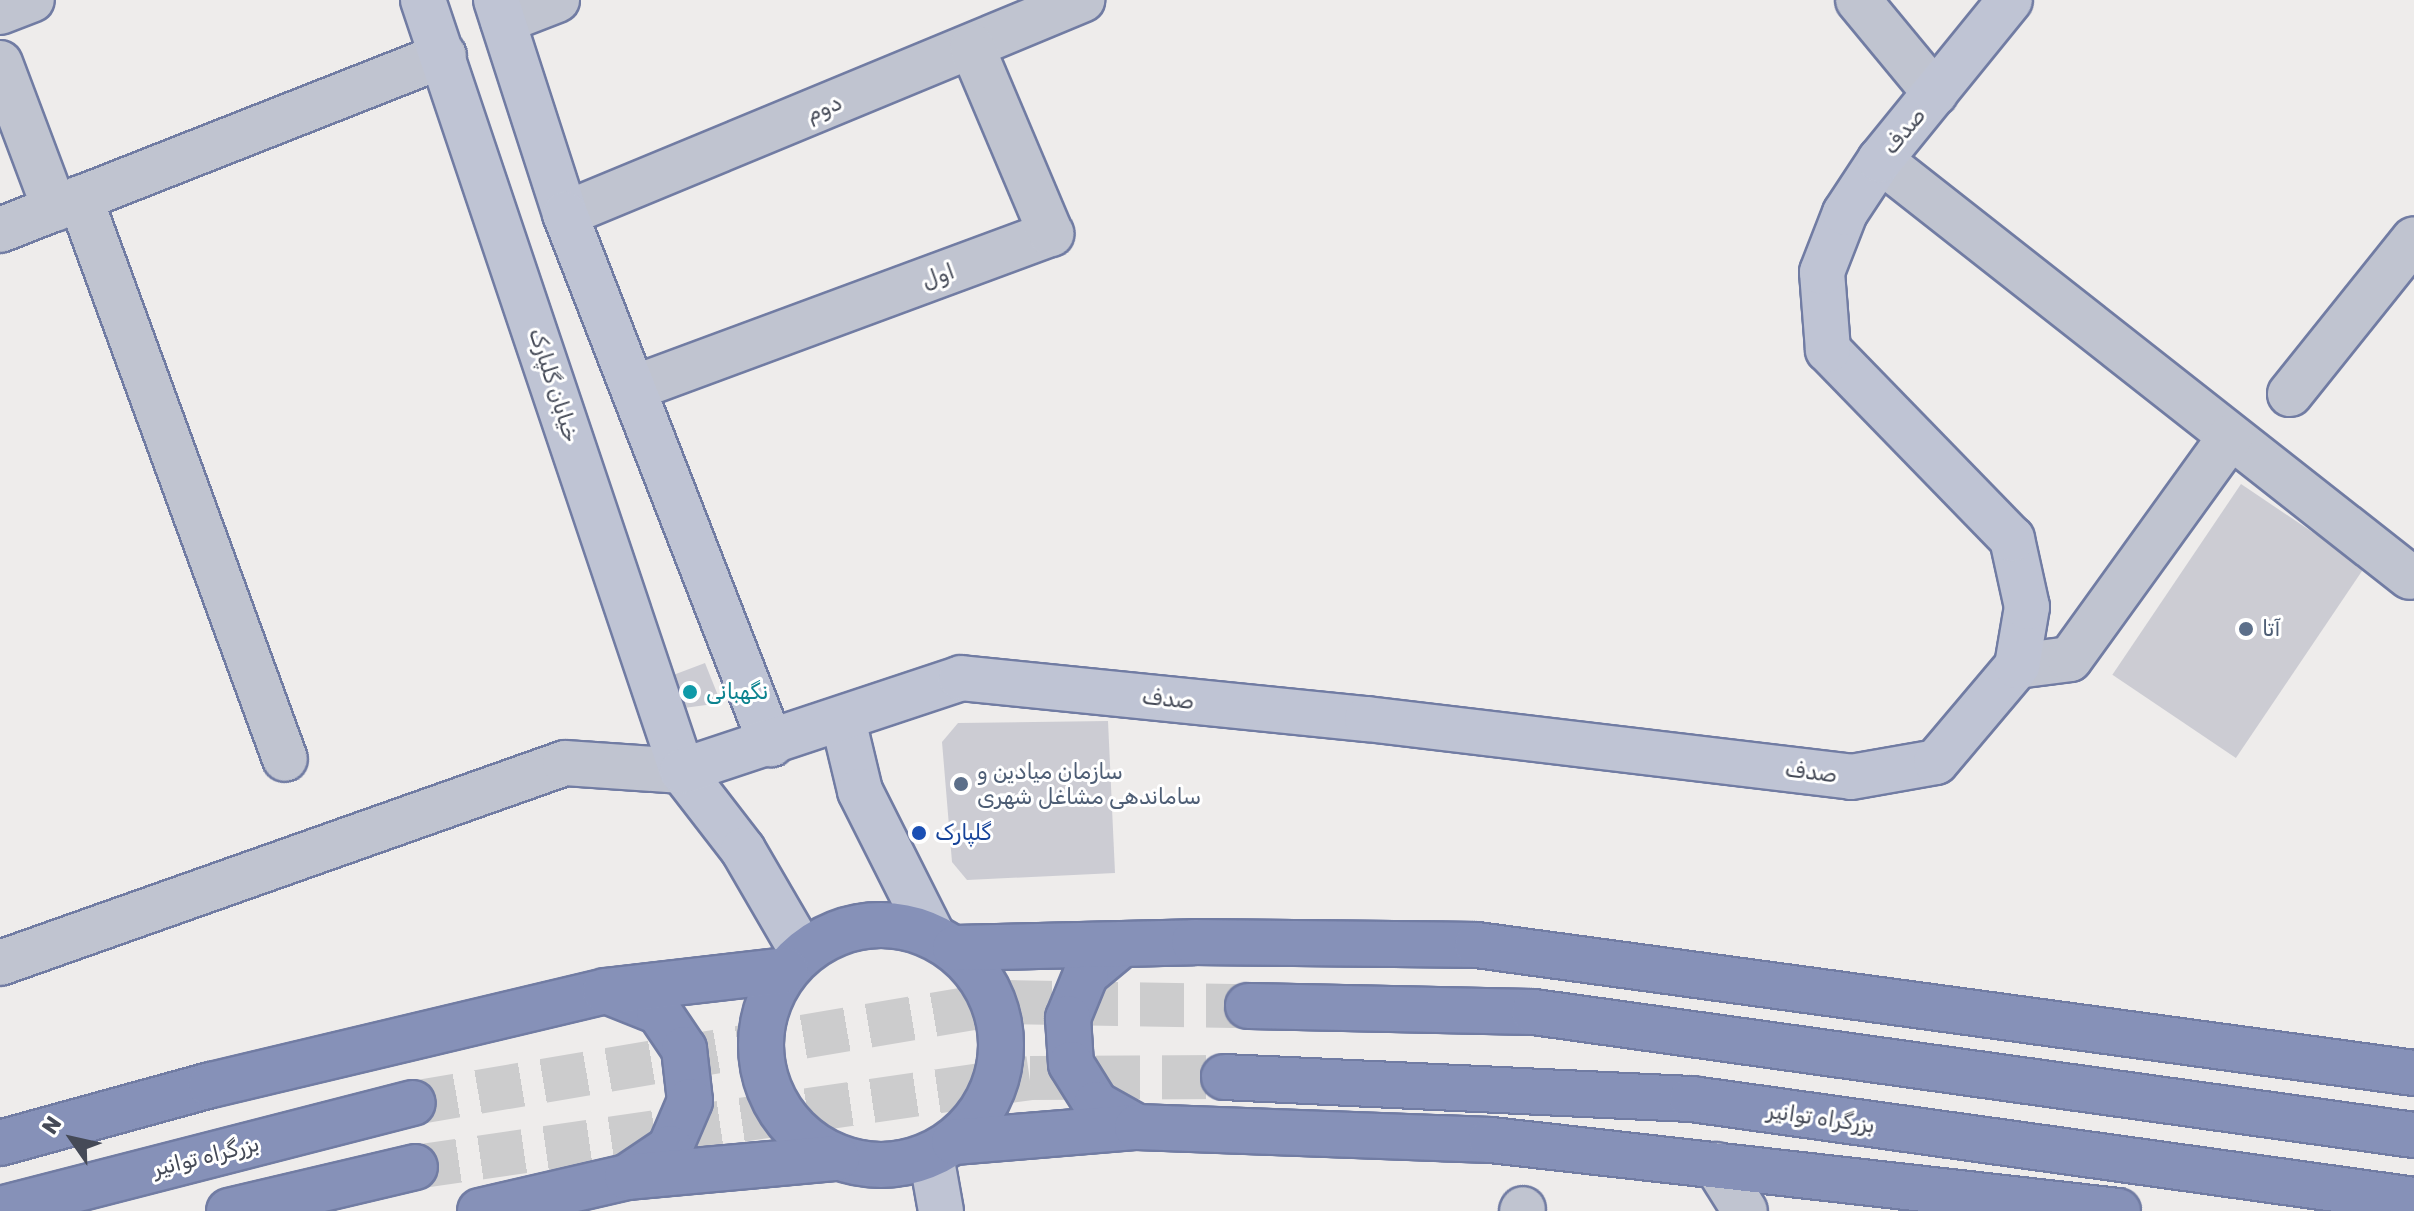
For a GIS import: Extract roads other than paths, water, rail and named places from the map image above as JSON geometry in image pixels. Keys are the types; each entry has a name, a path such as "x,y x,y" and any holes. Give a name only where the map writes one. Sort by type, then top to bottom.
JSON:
{"highway":[{"path":"0,1143 211,1085 605,991 794,962 851,927 878,924 943,941 1477,945 2414,1073"},
{"path":"943,941 981,975 997,1008 1003,1045 997,1082 980,1115 943,1148"},
{"path":"1122,944 1086,974 1068,1018 1071,1064 1096,1104 1137,1127"},
{"path":"794,962 768,1004 761,1040 764,1077 780,1112 805,1139 837,1158"},
{"path":"605,991 659,1012 684,1049 690,1101 670,1148 627,1177"},
{"path":"1248,1006 1534,1012 2414,1135"},
{"name":"بزرگراه توانیر","path":"1224,1077 1692,1099 2414,1200"},
{"name":"بزرگراه توانیر","path":"0,1209 413,1103"},
{"path":"480,1211 627,1177 837,1158 879,1165 943,1148 1137,1127 1491,1140 2118,1211"},
{"path":"229,1211 415,1167"}],"main road":[{"name":"خیابان گلپارک","path":"423,0 682,771 743,850 794,962"},
{"name":"صدف","path":"682,771 843,720 961,678 1367,719 1851,777 1936,762 2017,666 2027,607 2012,539 1828,350 1822,272 1845,213 1880,160 2010,0"},
{"path":"499,10 565,214 771,744"},
{"path":"843,720 860,791 943,941"},
{"path":"941,1211 943,1148"}],"street":[{"path":"0,12 32,0"},
{"path":"499,10 557,0"},
{"name":"دوم","path":"565,214 1082,0"},
{"path":"1858,0 1935,93"},
{"name":"اول","path":"634,388 1051,234 972,47"},
{"path":"0,230 444,55"},
{"path":"0,63 68,204 285,759"},
{"path":"1880,160 2410,577"},
{"path":"2290,394 2414,239"},
{"path":"2017,666 2070,659 2230,437"},
{"path":"0,963 565,763 682,771"},
{"path":"1716,1165 1745,1211"}],"tunnel":[{"path":"413,1103 1008,1002 1248,1006"},
{"path":"415,1167 1030,1078 1224,1077"}],"place":[{"name":"آتا","path":"2246,629"},
{"name":"نگهبانی","path":"690,692"},
{"name":"سازمان میادین و ساماندهی مشاغل شهری","path":"961,784"},
{"name":"گلپارک","path":"919,833"}]}
